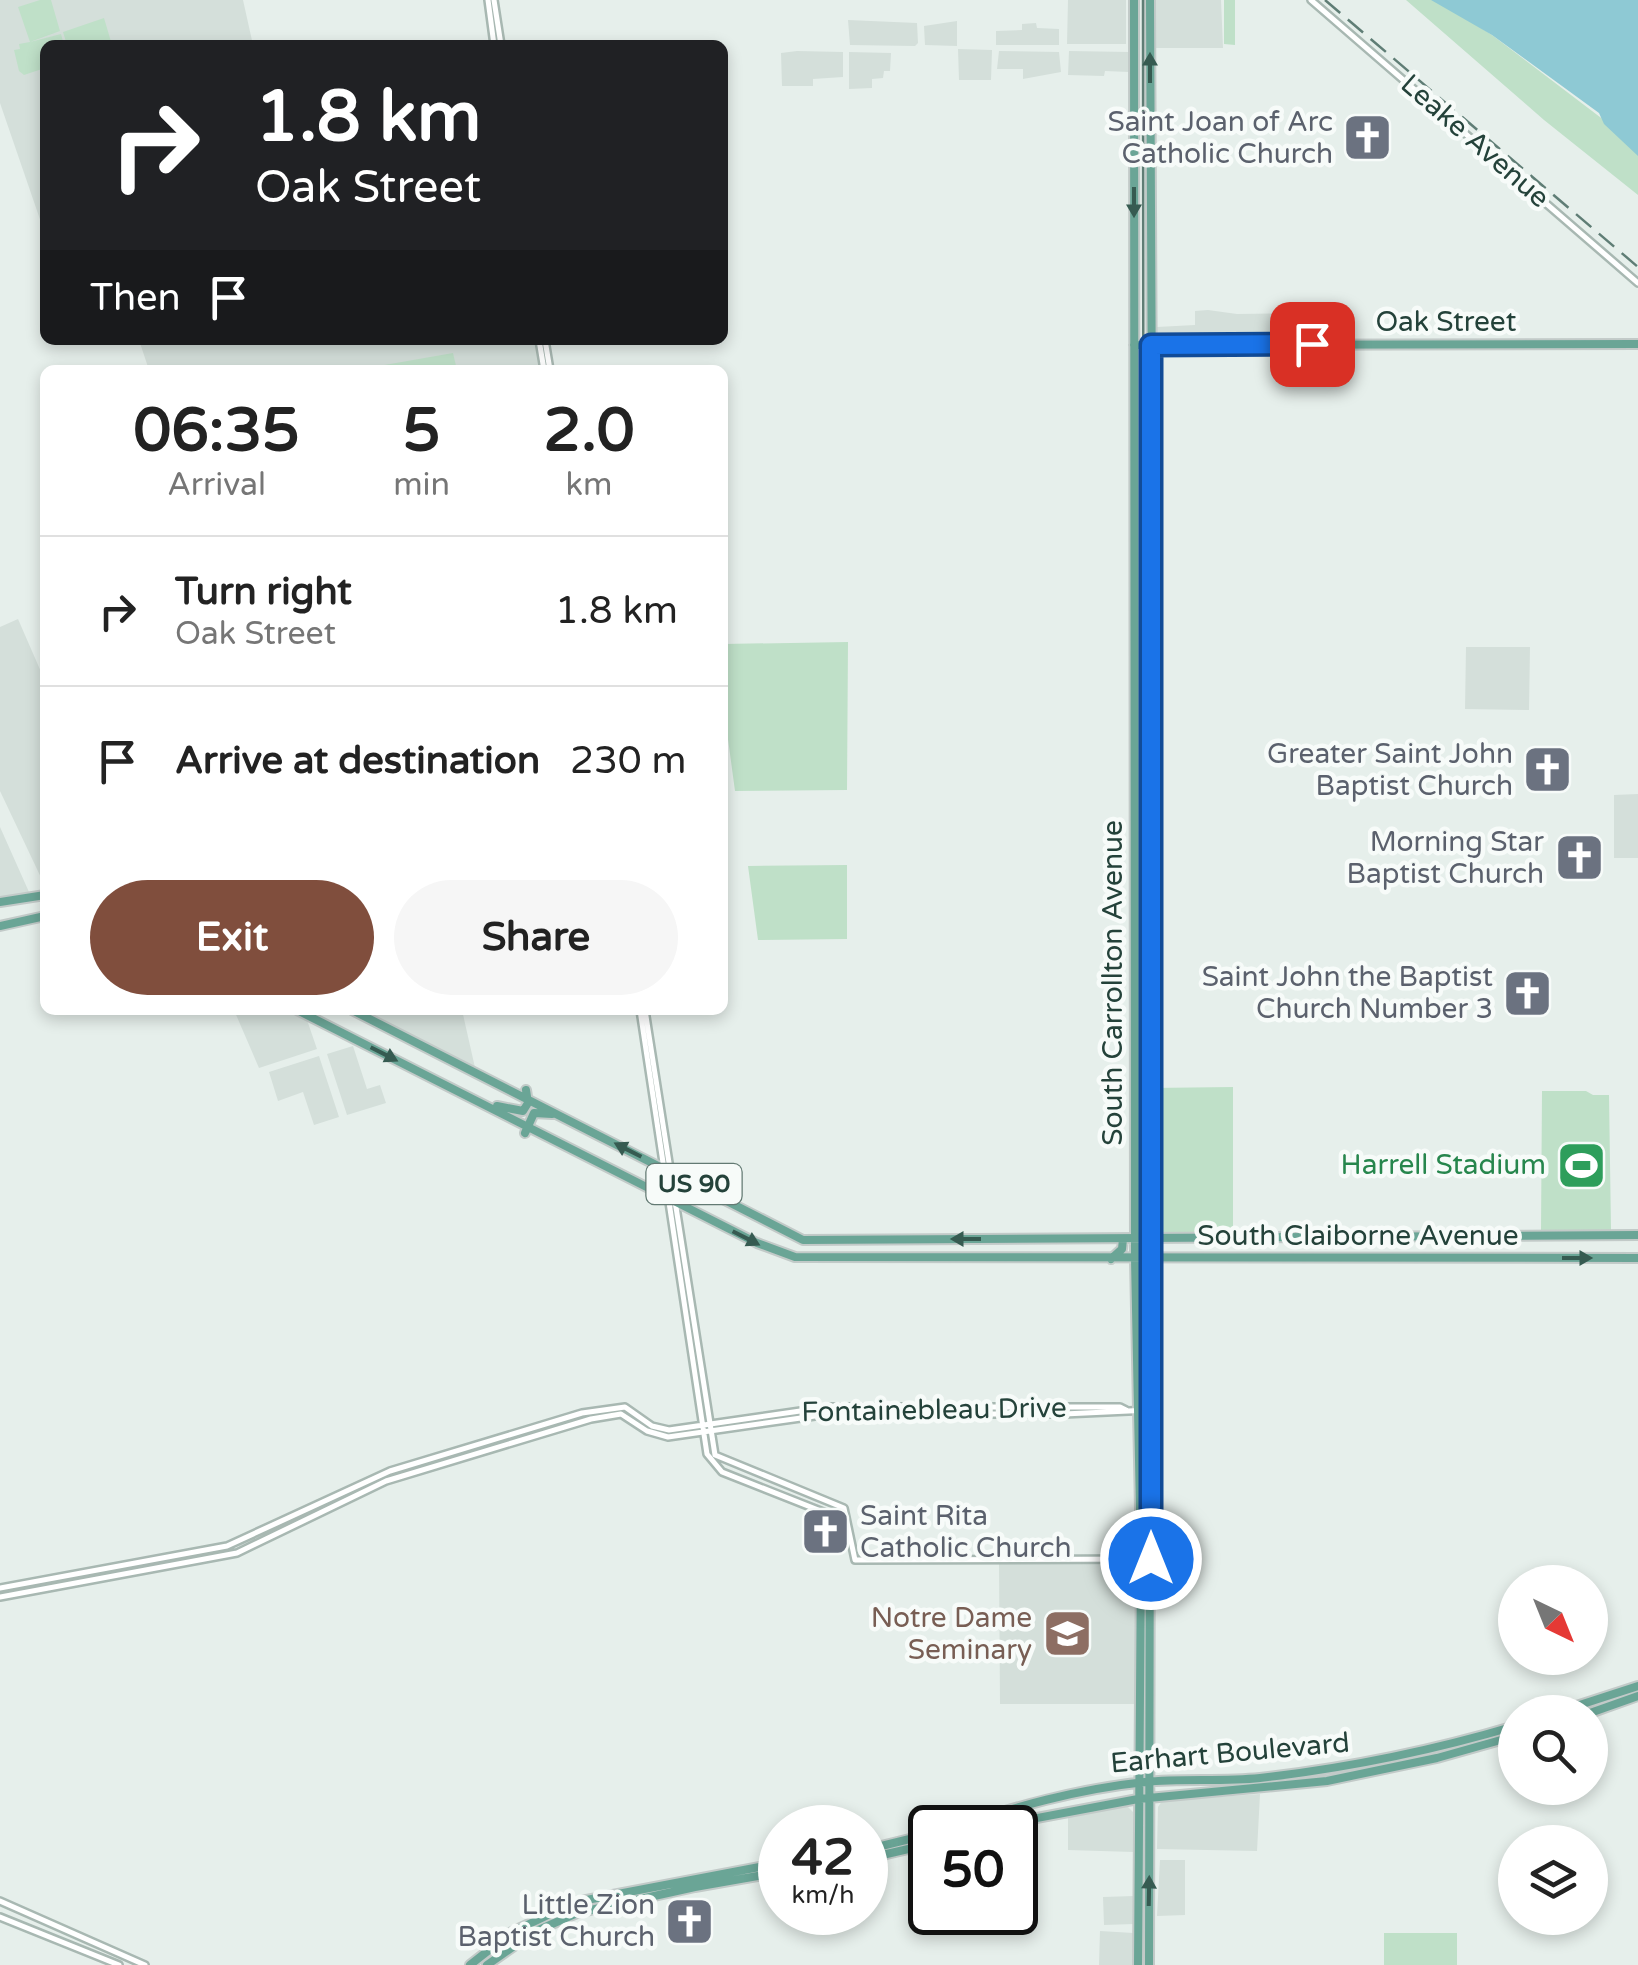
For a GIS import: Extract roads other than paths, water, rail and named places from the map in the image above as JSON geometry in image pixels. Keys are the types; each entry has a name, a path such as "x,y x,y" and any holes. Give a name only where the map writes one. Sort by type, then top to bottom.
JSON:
{"main road":[{"name":"South Carrollton Avenue","path":"1134,0 1136,1259 1150,1782 1148,1965"},
{"name":"South Carrollton Avenue","path":"1138,1965 1138,1748 1150,1410 1150,0"},
{"name":"Oak Street","path":"1134,345 1638,344"},
{"path":"0,902 40,896"},
{"path":"0,926 40,917"},
{"name":"South Claiborne Avenue","path":"308,1015 526,1130 757,1244 806,1259 1638,1258"},
{"name":"South Claiborne Avenue","path":"362,1015 526,1093 803,1240 1638,1235"},
{"path":"460,1092 518,1112 527,1106 526,1093"},
{"path":"526,1130 532,1114 539,1112 584,1127"},
{"path":"1136,1171 1151,1175"},
{"path":"1082,1238 1076,1250 1084,1259"},
{"path":"1097,1238 1102,1246 1098,1259"},
{"path":"1111,1259 1122,1249 1123,1238"},
{"path":"1164,1259 1175,1238"},
{"path":"1194,1239 1186,1248 1194,1259"},
{"path":"1204,1259 1213,1248 1206,1239"},
{"path":"1137,1318 1150,1319"},
{"path":"1610,1701 1638,1686"},
{"path":"1610,1701 1638,1696"},
{"name":"Earhart Boulevard","path":"1030,1805 1138,1783 1256,1778 1387,1760 1498,1731"},
{"name":"Earhart Boulevard","path":"1038,1817 1138,1799 1327,1780 1437,1758 1498,1741"},
{"path":"1138,1748 1149,1748"},
{"path":"1066,1811 1088,1802 1089,1790"},
{"path":"1043,1816 1034,1813 1034,1809 1058,1797"},
{"path":"470,1965 526,1923 576,1902 758,1866"},
{"path":"487,1950 490,1963 534,1932 577,1913 758,1876"}],"street":[{"path":"491,0 497,40"},
{"name":"Leake Avenue","path":"1311,0 1638,283"},
{"path":"644,1015 710,1461 722,1472 846,1521"},
{"name":"Fontainebleau Drive","path":"1,1587 227,1546 390,1471 582,1413 622,1406 663,1430 705,1429"},
{"name":"Fontainebleau Drive","path":"0,1597 236,1553 386,1481 591,1419 621,1414 658,1436 828,1407 1150,1410"},
{"path":"705,1429 715,1454 724,1460 844,1508 856,1560 1146,1560"},
{"path":"0,1901 145,1965"},
{"path":"0,1917 119,1965"}],"water":[{"path":"1431,0 1638,0 1638,156 1604,124 1599,113 1492,35"}],"tram line":[{"path":"1143,0 1144,1227"}],"railway":[{"path":"1325,0 1638,267"}],"place":[{"name":"Saint Joan of Arc Catholic Church","path":"1368,138"},
{"name":"Greater Saint John Baptist Church","path":"1548,770"},
{"name":"Morning Star Baptist Church","path":"1579,858"},
{"name":"Saint John the Baptist Church Number 3","path":"1528,993"},
{"name":"Harrell Stadium","path":"1581,1165"},
{"name":"Saint Rita Catholic Church","path":"825,1532"},
{"name":"Notre Dame Seminary","path":"1067,1634"},
{"name":"Little Zion Baptist Church","path":"690,1921"}]}
